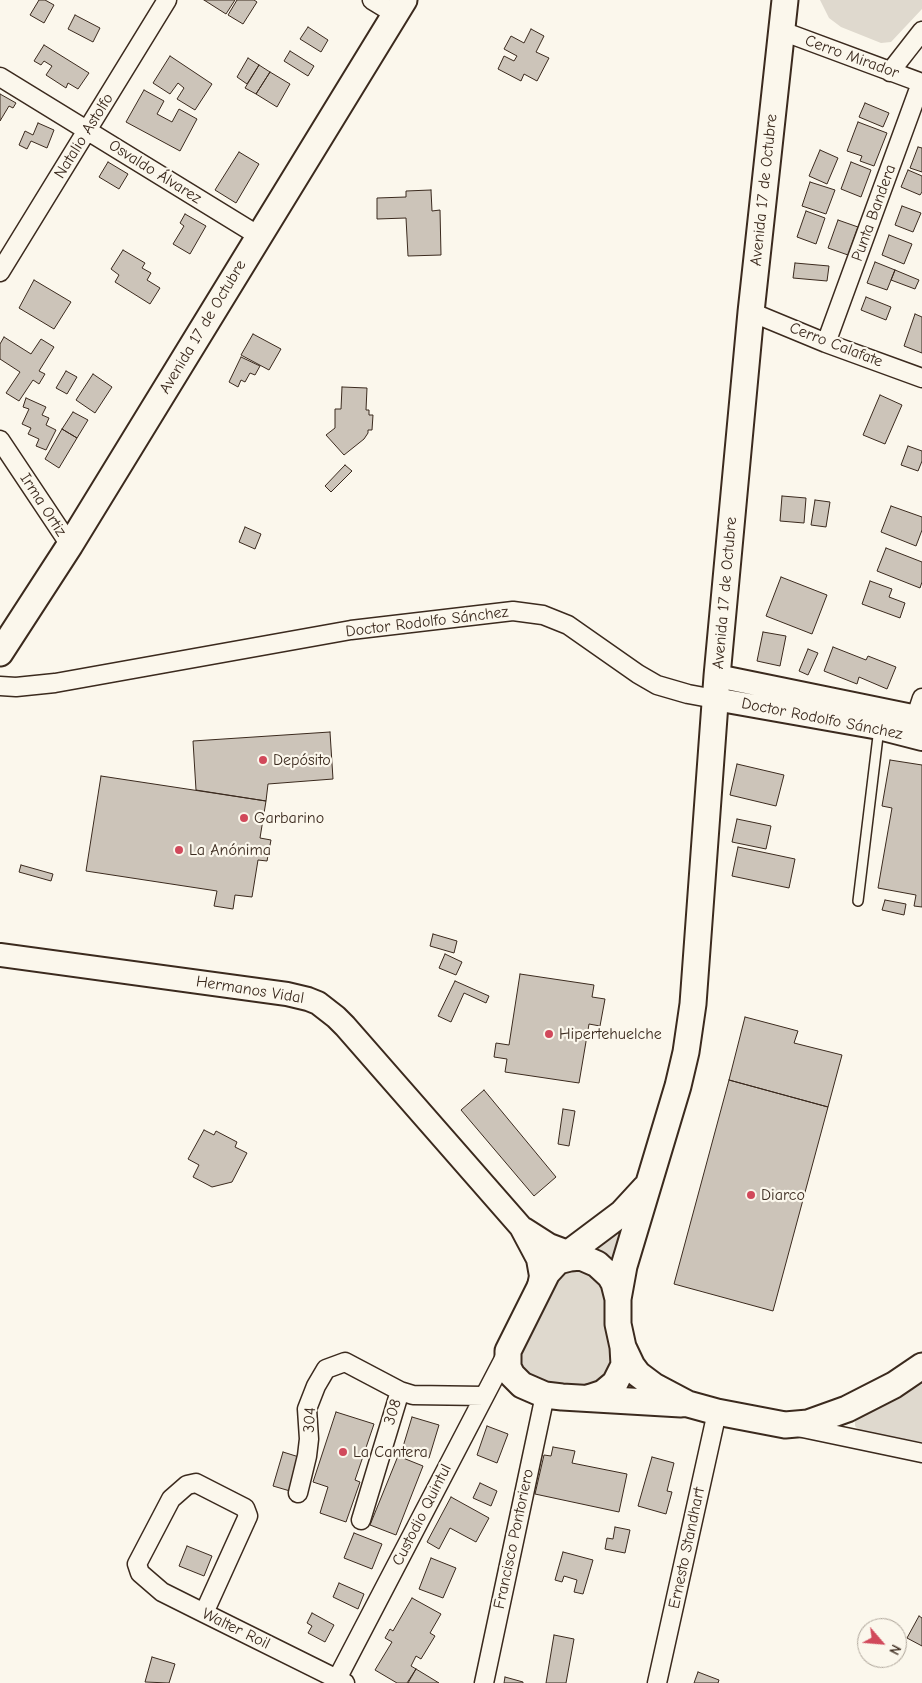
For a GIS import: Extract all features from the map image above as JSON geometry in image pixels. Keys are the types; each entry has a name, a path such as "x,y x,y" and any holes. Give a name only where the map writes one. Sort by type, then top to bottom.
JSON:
{"main road":[{"name":"Avenida 17 de Octubre","path":"688,1404 654,1386 638,1374 627,1358 618,1324 618,1299 626,1260 678,1086 689,1034 694,990 716,688 751,312 785,0"},
{"name":"Avenida 17 de Octubre","path":"0,653 70,545 400,7"},
{"name":"Avenida 17 de Octubre","path":"649,1182 631,1205 570,1257 547,1273 508,1351 508,1367 512,1375 522,1385 544,1395 688,1404 717,1412 786,1425 808,1423 847,1410 894,1385 922,1366"},
{"path":"570,1257 597,1264 610,1276 618,1299"},
{"path":"588,1398 603,1393 615,1383 624,1365 623,1347"}],"street":[{"name":"Natalio Astolfo","path":"0,272 167,0"},
{"path":"372,0 400,7"},
{"name":"Cerro Mirador","path":"782,31 922,83"},
{"path":"890,72 922,31"},
{"name":"Osvaldo Álvarez","path":"0,77 259,236"},
{"name":"Punta Bandera","path":"826,342 922,83"},
{"name":"Cerro Calafate","path":"751,312 922,378"},
{"name":"Irma Ortiz","path":"0,440 70,545"},
{"name":"Doctor Rodolfo Sánchez","path":"0,686 16,687 55,683 351,630 513,611 543,615 568,625 657,685 688,694 716,688 918,721"},
{"name":"Doctor Rodolfo Sánchez","path":"716,688 880,728 918,721"},
{"name":"Hermanos Vidal","path":"0,955 293,995 318,1003 345,1026 521,1226 539,1240 570,1257"},
{"name":"Hermanos Vidal","path":"521,1226 538,1259 541,1276 539,1286"},
{"name":"Custodio Quintul","path":"341,1681 508,1351"},
{"name":"304","path":"298,1493 308,1456 307,1408 316,1386 326,1369 345,1362 400,1391"},
{"path":"400,1391 413,1395 484,1396"},
{"name":"308","path":"361,1520 400,1391"},
{"name":"Francisco Pontoriero","path":"484,1683 544,1395"},
{"name":"Ernesto Standhart","path":"658,1683 717,1412"},
{"path":"786,1425 922,1453"},
{"name":"Walter Roil","path":"204,1614 248,1516 245,1508 196,1483 188,1485 171,1499 137,1564 140,1573 162,1592 204,1614 341,1681"}],"lane":[{"path":"858,901 880,728"}],"shaded area":[{"path":"820,0 922,0 922,9 891,42 881,43 841,27 829,18"},
{"path":"624,1217 618,1267 586,1251"},
{"path":"573,1267 602,1278 617,1354 607,1382 561,1391 520,1372 517,1348 552,1280"},
{"path":"922,1384 922,1442 862,1433 855,1426 855,1420"}],"building":[{"path":"39,0 45,0 54,5 44,23 30,15"},
{"path":"204,0 235,0 226,14"},
{"path":"237,0 254,0 257,2 243,24 228,15"},
{"path":"75,15 100,28 93,42 68,29"},
{"path":"308,27 328,40 321,52 300,39"},
{"path":"531,29 544,36 536,52 549,58 537,81 524,74 521,81 498,69 504,56 514,61 517,56 504,49 511,36 524,43"},
{"path":"44,45 89,73 78,89 68,83 66,88 46,75 52,66 44,61 41,65 34,61"},
{"path":"290,51 314,66 308,76 284,61"},
{"path":"170,56 212,84 195,110 177,99 184,88 178,83 170,94 153,83"},
{"path":"248,58 259,65 247,84 237,77"},
{"path":"259,65 270,72 256,94 245,88"},
{"path":"270,72 290,84 277,107 256,94"},
{"path":"144,90 164,101 157,114 172,122 179,109 197,119 180,151 126,122"},
{"path":"0,94 16,103 13,108 9,106 0,121"},
{"path":"865,103 889,113 883,127 859,117"},
{"path":"858,122 887,133 874,166 860,161 862,156 847,151"},
{"path":"38,123 54,130 47,148 31,141 27,149 19,145 25,131 33,135"},
{"path":"918,147 922,148 922,172 910,168"},
{"path":"820,150 838,158 827,184 809,176"},
{"path":"239,152 259,164 236,203 215,190"},
{"path":"108,162 128,174 119,189 99,177"},
{"path":"851,162 871,170 861,197 841,189"},
{"path":"908,170 922,176 922,192 920,195 901,187"},
{"path":"810,182 835,190 826,214 802,206"},
{"path":"431,190 432,211 440,210 441,255 408,256 406,218 377,219 377,198 406,197 406,191"},
{"path":"902,206 921,213 913,232 895,225"},
{"path":"806,211 825,218 816,244 797,237"},
{"path":"185,214 206,226 190,254 173,244 184,226 180,223"},
{"path":"838,220 858,227 848,255 828,248"},
{"path":"889,235 912,244 904,264 882,255"},
{"path":"123,250 145,263 142,268 151,273 147,280 160,288 150,304 115,282 119,275 111,269"},
{"path":"875,262 895,270 887,290 867,283"},
{"path":"795,263 829,266 827,281 793,278"},
{"path":"895,270 919,280 915,289 891,280"},
{"path":"34,280 71,302 54,329 19,308"},
{"path":"866,297 891,307 886,320 861,310"},
{"path":"915,314 922,317 922,353 904,346"},
{"path":"253,334 281,349 269,370 241,355"},
{"path":"4,337 31,354 41,339 54,347 39,371 45,374 39,384 33,380 19,401 6,393 20,372 0,359 0,344"},
{"path":"241,357 260,366 255,375 250,373 245,382 241,380 238,387 229,382"},
{"path":"66,371 77,377 67,394 56,388"},
{"path":"93,374 112,387 95,413 76,400"},
{"path":"342,387 367,388 366,410 369,410 369,415 373,415 372,430 368,430 364,439 344,455 326,435 335,428 335,409 341,409"},
{"path":"880,395 902,405 885,444 863,435"},
{"path":"26,398 46,407 42,415 49,418 46,425 56,430 46,450 36,446 39,439 28,434 31,428 22,424 29,409 23,407"},
{"path":"73,412 88,420 77,438 62,429"},
{"path":"62,429 77,438 59,468 45,459"},
{"path":"908,446 922,451 922,461 918,471 901,465"},
{"path":"345,465 352,471 331,492 325,486"},
{"path":"782,496 806,498 804,523 780,521"},
{"path":"815,500 830,502 826,527 811,525"},
{"path":"891,506 922,517 922,530 916,546 881,532"},
{"path":"245,527 261,534 255,549 239,542"},
{"path":"886,548 922,562 922,582 920,588 877,571"},
{"path":"781,577 827,595 812,634 766,616"},
{"path":"870,581 892,589 889,597 905,603 900,618 862,604"},
{"path":"763,632 786,636 780,666 757,661"},
{"path":"833,647 866,660 868,656 896,667 887,689 859,677 857,684 824,671"},
{"path":"808,649 818,653 808,675 799,671"},
{"name":"Depósito","path":"330,732 333,779 268,784 266,801 196,790 193,741"},
{"path":"890,760 922,765 922,907 914,906 916,895 878,888 892,808 882,806"},
{"path":"737,764 784,775 776,806 730,795"},
{"name":"La Anónima","path":"101,776 266,801 260,838 271,840 267,861 258,860 252,897 235,895 233,909 214,906 217,891 86,871"},
{"path":"737,819 771,826 766,849 732,842"},
{"path":"738,847 795,859 789,888 732,876"},
{"path":"21,865 53,874 51,881 19,872"},
{"path":"885,900 906,904 904,915 882,910"},
{"path":"433,934 457,941 454,953 430,946"},
{"path":"445,954 462,962 456,975 439,968"},
{"name":"Hipertehuelche","path":"520,974 594,985 592,997 605,999 600,1026 589,1024 579,1083 505,1072 507,1059 494,1057 496,1043 509,1045"},
{"path":"455,981 489,996 486,1003 464,993 451,1022 438,1016"},
{"path":"745,1017 798,1031 794,1043 842,1055 828,1107 729,1080"},
{"name":"Diarco","path":"729,1080 828,1107 773,1311 674,1284"},
{"path":"484,1090 556,1177 534,1196 461,1110"},
{"path":"563,1109 575,1111 569,1146 558,1144"},
{"path":"204,1130 214,1135 216,1131 237,1142 235,1147 247,1153 232,1182 212,1187 193,1177 199,1165 188,1159"},
{"path":"336,1412 374,1424 355,1480 360,1482 346,1522 320,1513 328,1487 313,1482"},
{"path":"412,1417 439,1425 429,1458 402,1450"},
{"path":"487,1426 508,1434 497,1463 477,1455"},
{"path":"553,1447 575,1451 572,1463 627,1474 619,1512 535,1494 544,1455 551,1456"},
{"path":"283,1452 299,1457 290,1491 273,1486"},
{"path":"398,1456 423,1466 396,1535 370,1525"},
{"path":"652,1457 674,1463 667,1491 672,1492 666,1514 638,1506"},
{"path":"480,1483 497,1491 491,1506 473,1498"},
{"path":"451,1497 489,1518 476,1542 450,1528 439,1549 427,1542"},
{"path":"615,1527 630,1530 625,1553 605,1549 607,1538 613,1539"},
{"path":"354,1533 382,1544 372,1569 344,1558"},
{"path":"187,1546 212,1556 204,1576 179,1566"},
{"path":"563,1552 593,1560 583,1594 574,1592 577,1580 564,1576 562,1582 555,1580"},
{"path":"431,1558 456,1568 443,1598 419,1589"},
{"path":"339,1583 364,1594 358,1609 333,1597"},
{"path":"412,1598 441,1614 430,1633 435,1636 421,1659 416,1656 411,1666 416,1669 407,1683 397,1683 375,1670 392,1642 385,1638 390,1629 393,1631"},
{"path":"312,1613 334,1625 325,1642 308,1633 312,1626 307,1623"},
{"path":"919,1616 922,1618 922,1646 907,1638"},
{"path":"554,1635 574,1639 566,1683 546,1683"},
{"path":"152,1657 175,1664 169,1683 145,1682"},
{"path":"416,1669 439,1683 408,1683"},
{"path":"698,1672 719,1680 718,1683 694,1683"},
{"path":"505,1677 523,1682 523,1683 504,1683"}],"place":[{"name":"Depósito","path":"263,760"},
{"name":"Garbarino","path":"244,818"},
{"name":"La Anónima","path":"179,850"},
{"name":"Hipertehuelche","path":"549,1034"},
{"name":"Diarco","path":"751,1195"},
{"name":"La Cantera","path":"343,1452"}]}
